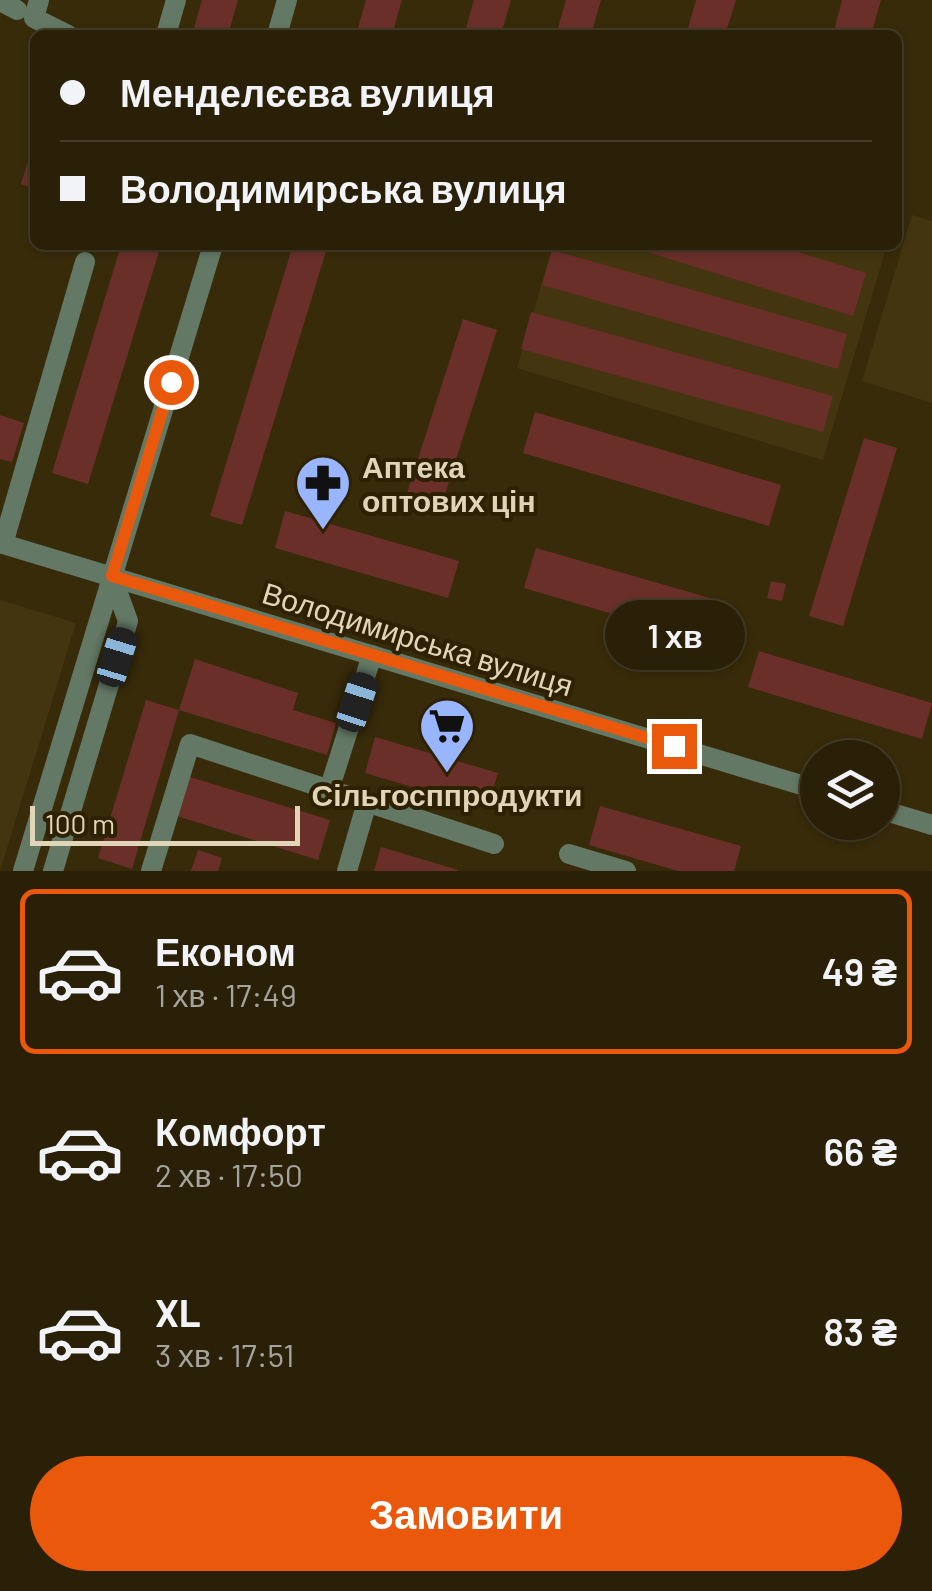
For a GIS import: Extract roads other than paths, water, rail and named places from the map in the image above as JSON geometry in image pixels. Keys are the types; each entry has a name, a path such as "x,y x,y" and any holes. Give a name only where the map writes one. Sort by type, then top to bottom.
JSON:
{"street":[{"path":"39,0 34,18 58,30"},
{"path":"167,30 176,0"},
{"path":"279,30 288,0"},
{"path":"23,871 211,250"},
{"path":"2,544 85,262"},
{"name":"Володимирська вулиця","path":"2,544 800,785"},
{"path":"54,871 128,621 112,576"},
{"path":"330,790 372,655"},
{"path":"151,871 190,744 494,844"},
{"path":"347,871 367,802"},
{"path":"900,815 932,825"},
{"path":"569,854 626,871"}],"place":[{"name":"Аптека оптових цін","path":"323,532"},
{"name":"Сільгосппродукти","path":"447,775"}]}
